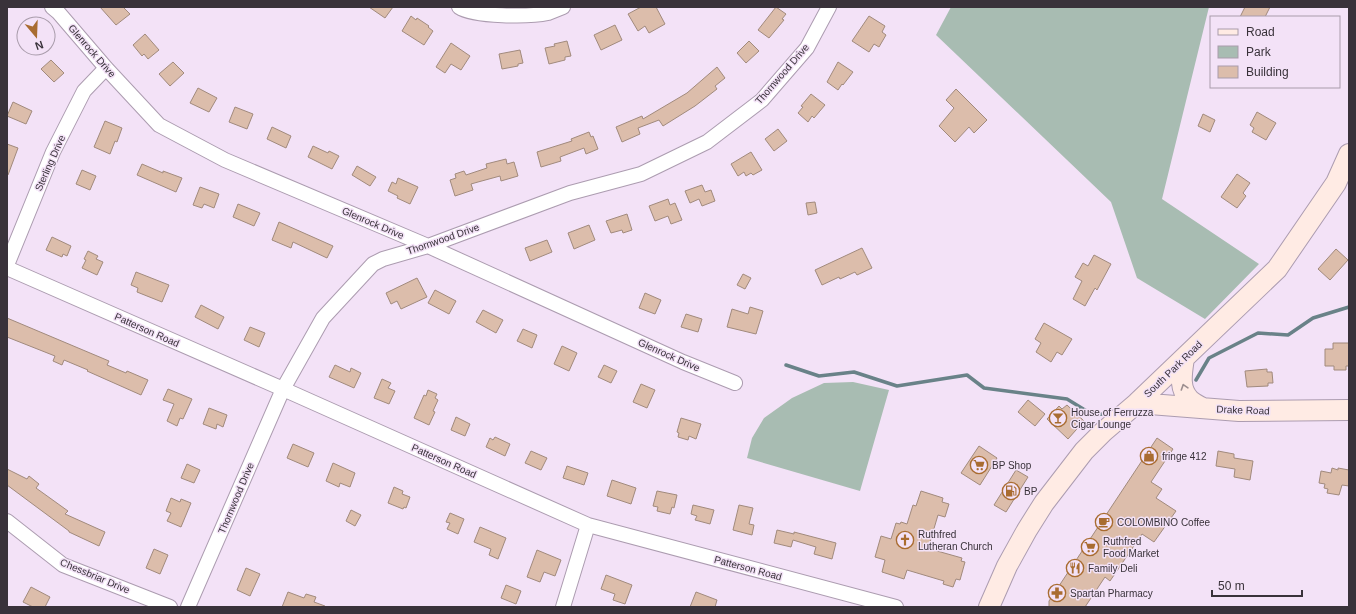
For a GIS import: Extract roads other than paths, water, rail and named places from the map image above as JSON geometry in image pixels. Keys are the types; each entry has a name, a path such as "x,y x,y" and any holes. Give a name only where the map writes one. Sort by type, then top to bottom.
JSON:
{"main road":[{"name":"South Park Road","path":"989,607 1006,566 1044,503 1084,451 1103,432 1137,403 1277,269 1336,183 1349,154"},
{"path":"1184,358 1181,378 1184,390 1190,400 1203,408"},
{"name":"Drake Road","path":"1137,403 1239,411 1349,410"}],"street":[{"name":"Glenrock Drive","path":"52,7 159,125 225,160 428,246 682,362 735,383"},
{"path":"459,7 465,11 505,16 548,13 563,7"},
{"name":"Thornwood Drive","path":"188,607 283,389 323,318 373,264 383,259 428,246 570,193 641,174 707,142 762,100 807,48 829,7"},
{"name":"Sterling Drive","path":"7,265 56,145 84,91 106,68"},
{"name":"Patterson Road","path":"7,268 588,525 896,607"},
{"name":"Chessbriar Drive","path":"7,521 63,564 170,607"},
{"path":"563,607 588,525"}],"waterway":[{"path":"1196,380 1209,358 1258,333 1288,335 1313,318 1349,307"},
{"path":"786,365 819,376 854,372 897,386 967,375 984,388 1067,399 1093,415 1103,414"}],"place":[{"name":"House of Ferruzza Cigar Lounge","path":"1058,418"},
{"name":"fringe 412","path":"1149,456"},
{"name":"BP Shop","path":"979,465"},
{"name":"BP","path":"1011,491"},
{"name":"COLOMBINO Coffee","path":"1104,522"},
{"name":"Ruthfred Lutheran Church","path":"905,540"},
{"name":"Ruthfred Food Market","path":"1090,547"},
{"name":"Family Deli","path":"1075,568"},
{"name":"Spartan Pharmacy","path":"1057,593"}]}
